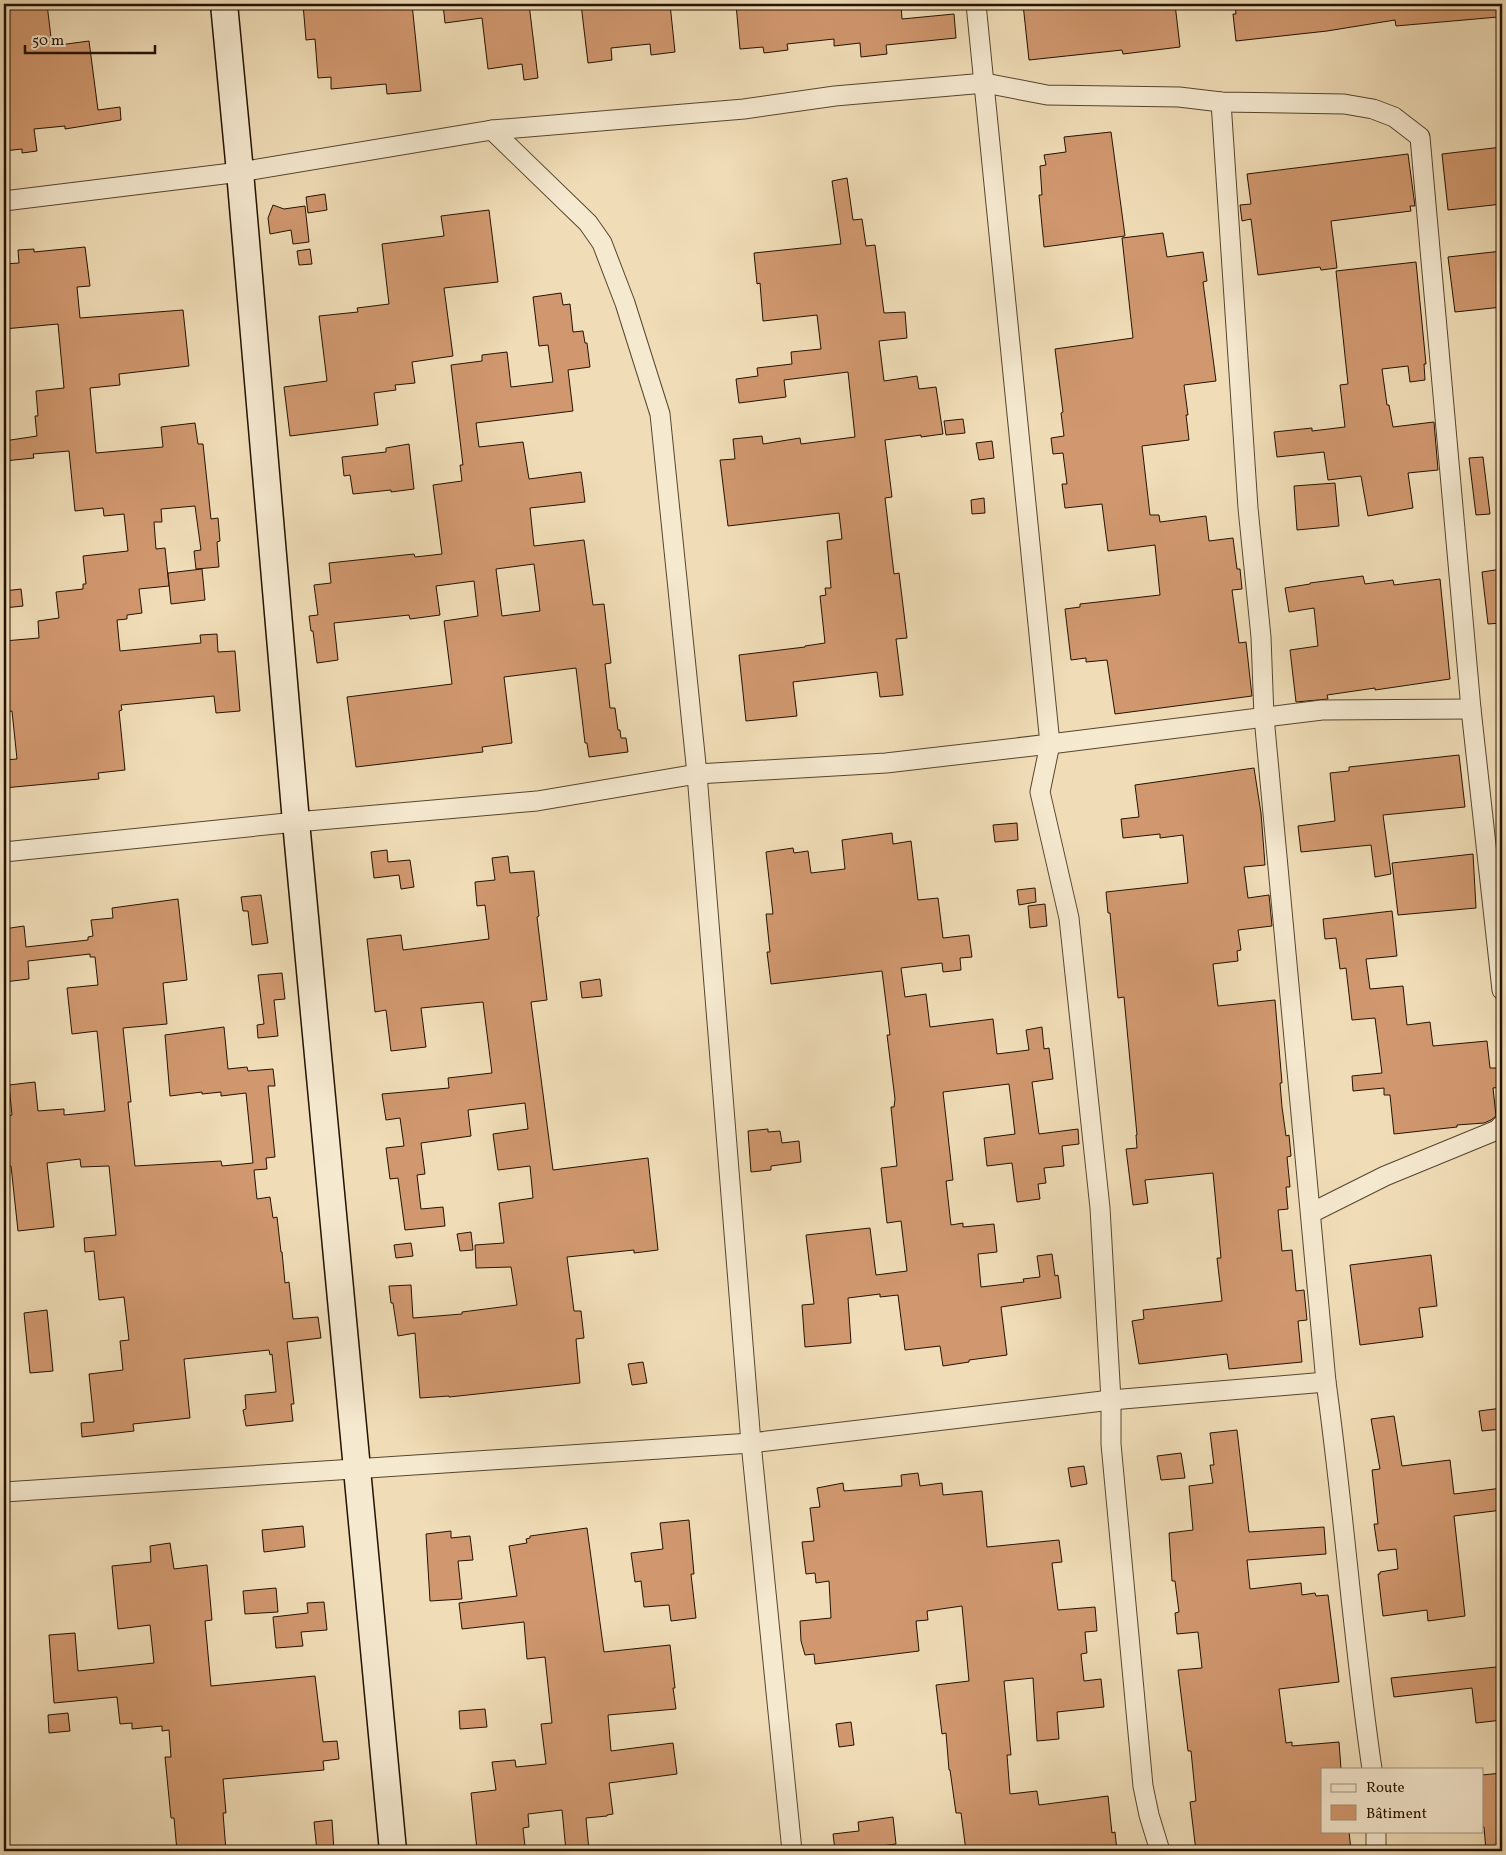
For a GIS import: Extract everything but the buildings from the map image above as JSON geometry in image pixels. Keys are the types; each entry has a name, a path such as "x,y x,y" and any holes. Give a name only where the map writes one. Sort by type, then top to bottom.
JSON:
{"street":[{"path":"224,4 296,822 393,1851"},
{"path":"976,4 1050,744 1040,792 1069,918 1100,1208 1112,1444 1143,1786 1149,1815 1160,1851"},
{"path":"4,202 240,172 492,130 744,109 835,96 985,83 1047,95 1179,97 1221,102 1344,104 1373,109 1394,117 1420,137 1471,710 1502,990"},
{"path":"1221,102 1248,498 1261,637 1264,717 1326,1382 1362,1701 1372,1768"},
{"path":"492,130 588,223 602,243 636,336 660,414 697,774 751,1443 792,1851"},
{"path":"4,852 296,822 537,801 697,774 886,763 1322,710 1471,710"},
{"path":"1311,1213 1385,1176 1497,1130 1502,1125"},
{"path":"4,1492 751,1443 1111,1400 1326,1382"},
{"path":"1376,1832 1376,1851"}]}
